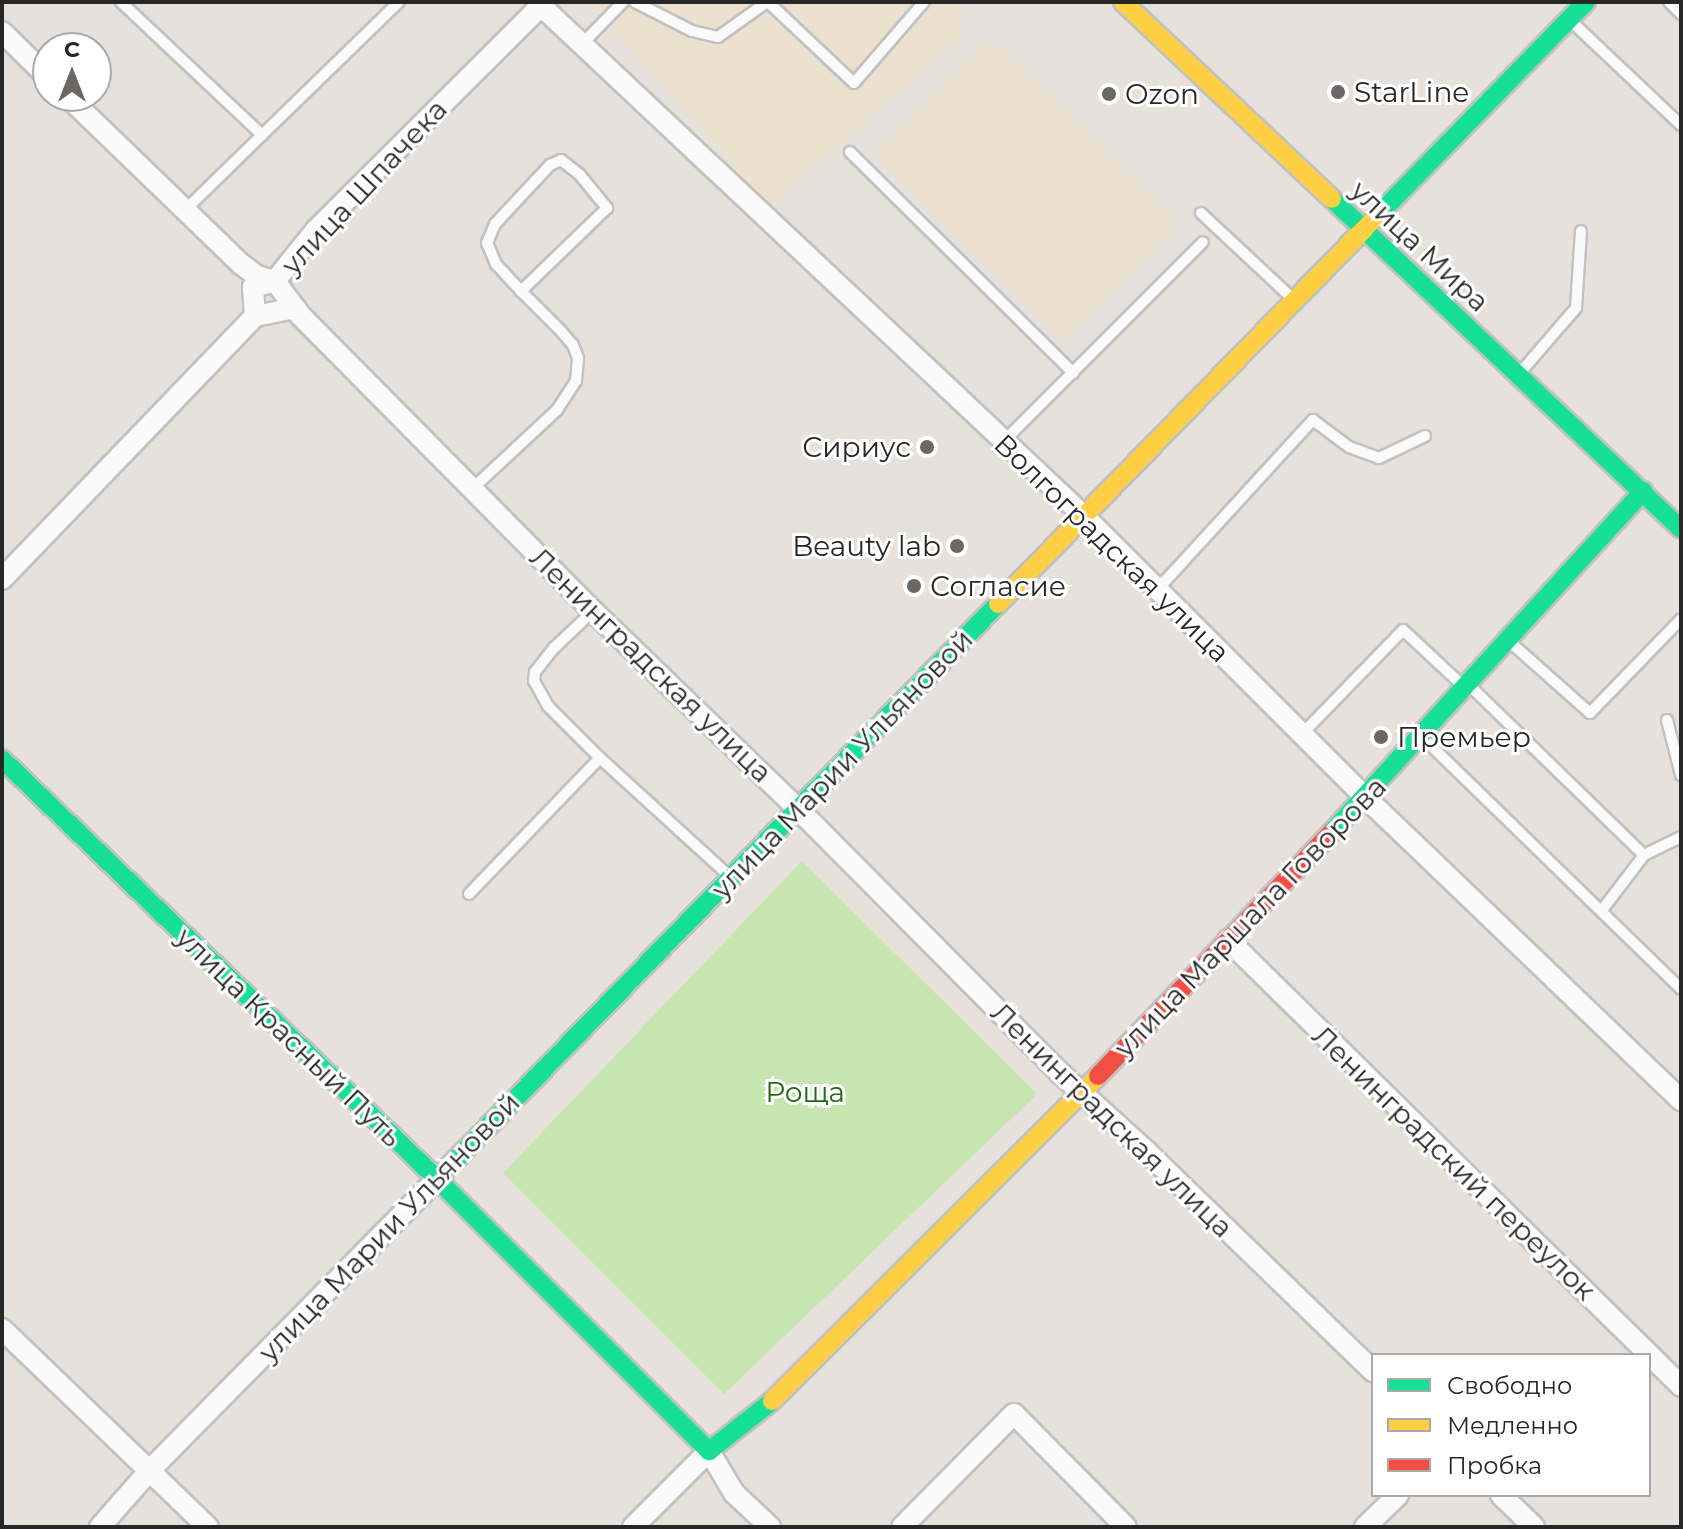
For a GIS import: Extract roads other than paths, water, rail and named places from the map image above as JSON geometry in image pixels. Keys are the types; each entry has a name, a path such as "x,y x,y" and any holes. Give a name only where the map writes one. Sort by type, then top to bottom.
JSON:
{"street":[{"name":"улица Мира","path":"1123,2 1681,529"},
{"name":"улица Марии Ульяновой","path":"100,1527 150,1470 1586,2"},
{"name":"Волгоградская улица","path":"541,3 1085,517 1365,797 1681,1100"},
{"name":"улица Шпачека","path":"2,579 255,316 253,287 275,281 316,230 541,3"},
{"path":"2,32 32,61"},
{"name":"Ленинградская улица","path":"83,112 241,264 257,276 275,281 295,308 593,611 798,809 1081,1093 1371,1369"},
{"path":"255,316 295,308"},
{"name":"улица Маршала Говорова","path":"633,1527 709,1451 786,1389 1081,1093 1422,737 1643,491"},
{"name":"улица Красный Путь","path":"2,759 437,1179 709,1451 734,1493 770,1527"},
{"name":"Ленинградский переулок","path":"1228,940 1647,1353"},
{"path":"2,1329 208,1527"},
{"name":"Ленинградский переулок","path":"1651,1356 1681,1386"},
{"path":"902,1527 1014,1414 1126,1527"},
{"path":"1365,1527 1396,1497"},
{"path":"1503,1497 1534,1527"}],"lane":[{"path":"121,2 262,135"},
{"path":"184,211 399,2"},
{"path":"582,44 623,2"},
{"path":"635,2 692,31 718,37 768,2 854,83 924,2"},
{"path":"1669,2 1681,14"},
{"path":"1569,19 1681,125"},
{"path":"850,152 1073,373"},
{"path":"473,488 557,410 576,381 578,358 573,345 521,291 496,264 487,243 489,234 550,165 561,160 580,175 607,208 521,291"},
{"path":"1201,213 1294,300"},
{"path":"1517,375 1576,308 1581,231"},
{"path":"1004,441 1203,242"},
{"path":"1157,590 1313,420 1349,447 1379,458 1425,436"},
{"path":"593,611 554,648 535,672 534,681 548,706 731,878"},
{"path":"1508,640 1590,713 1681,619"},
{"path":"1302,734 1403,630 1467,686 1644,855"},
{"path":"1667,720 1681,775"},
{"path":"1422,737 1681,989"},
{"path":"469,894 600,758"},
{"path":"1602,910 1644,855 1681,837"}],"place":[{"name":"StarLine","path":"1338,92"},
{"name":"Ozon","path":"1109,94"},
{"name":"Сириус","path":"927,447"},
{"name":"Beauty lab","path":"957,546"},
{"name":"Согласие","path":"914,586"},
{"name":"Премьер","path":"1381,737"}],"park label":[{"name":"Роща","path":"805,1092"}]}
